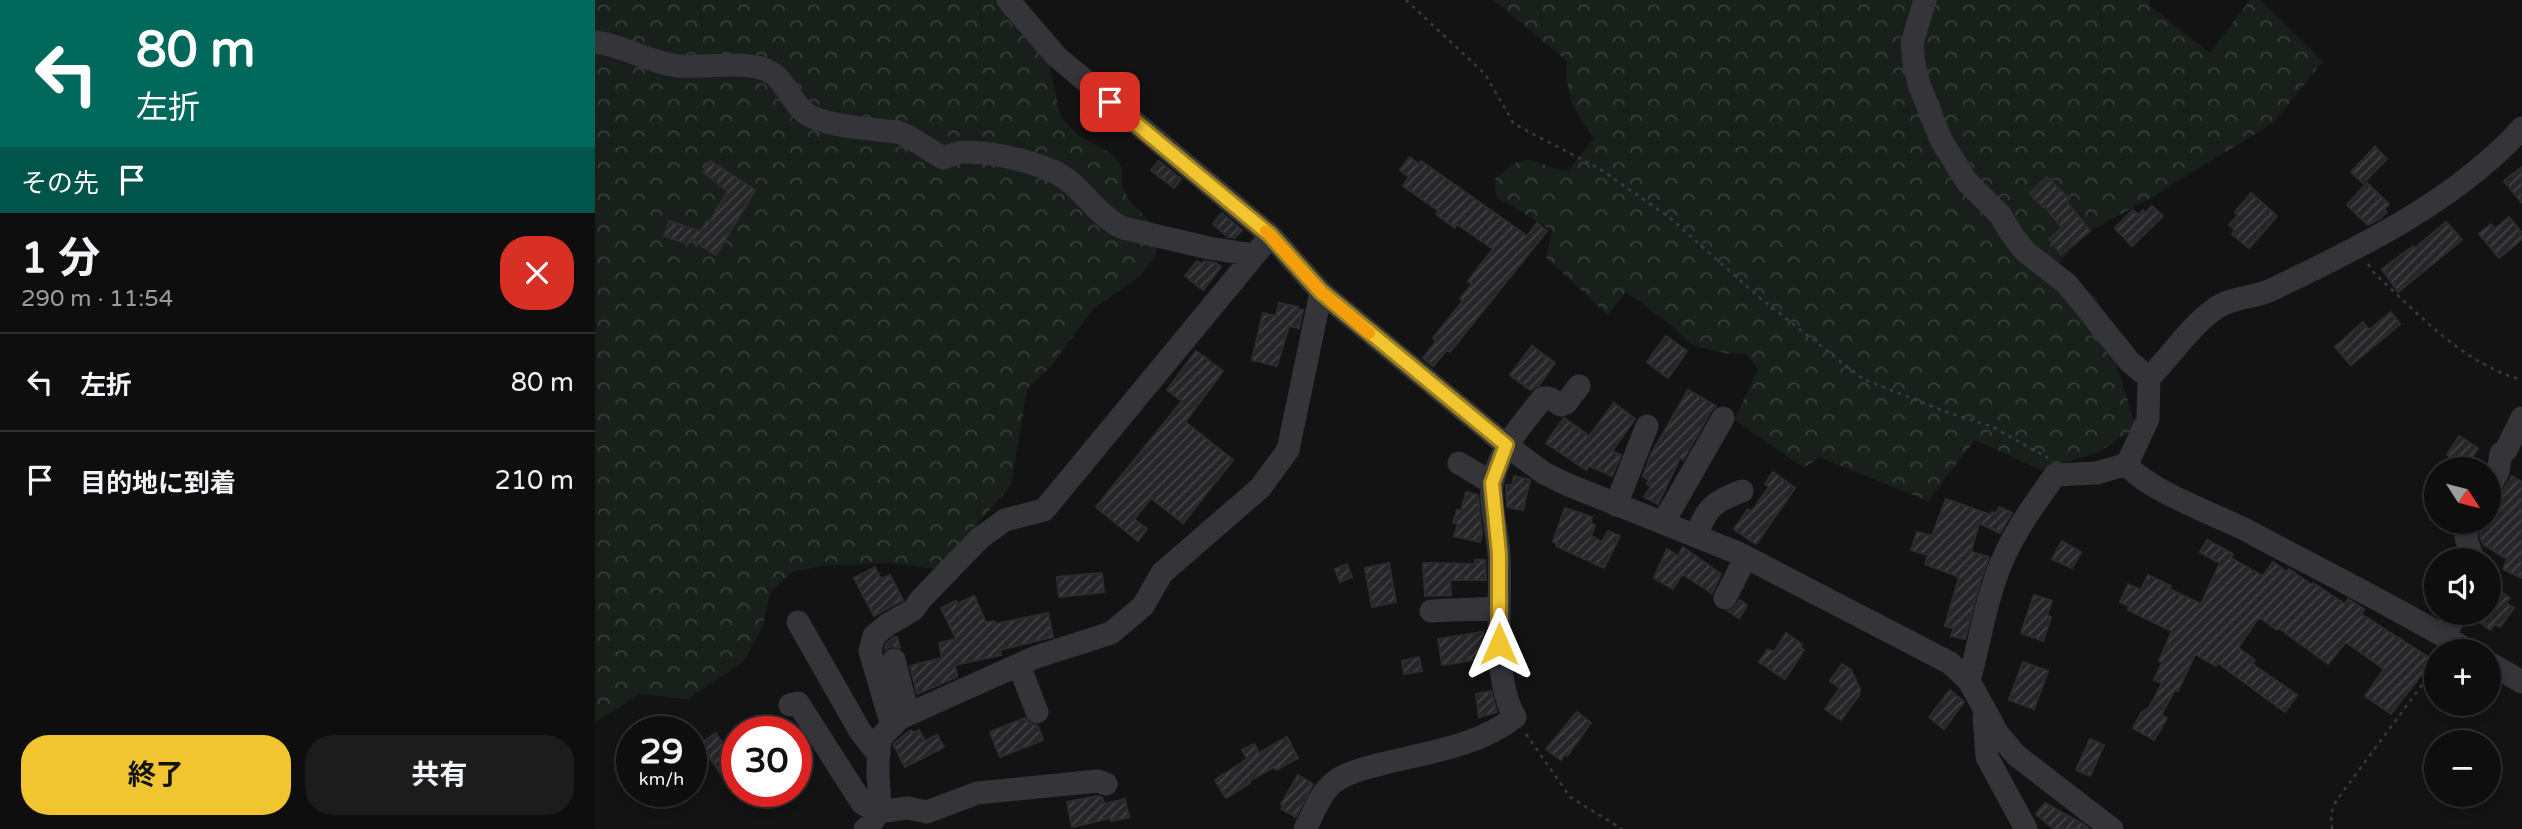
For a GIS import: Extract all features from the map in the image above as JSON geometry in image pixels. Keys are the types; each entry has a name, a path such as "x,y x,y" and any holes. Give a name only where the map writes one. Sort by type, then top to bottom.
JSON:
{"street":[{"path":"1008,0 1057,57 1270,235 1321,292 1506,445 1545,473 1616,505 1746,557 1950,663 1969,681 1998,734 2017,756 2112,829"},
{"path":"1925,0 1912,43 1914,64 1941,140 1967,182 2001,216 2026,252 2067,284 2129,361 2149,378"},
{"path":"595,41 622,46 676,66 761,68 779,78 799,106 817,120 898,132 943,158 960,152 986,153 1039,166 1067,180 1110,222 1123,228 1209,248 1254,255"},
{"path":"1969,681 2003,559 2022,522 2055,475 2097,473 2127,464 2148,419 2149,378 2193,329 2216,308 2232,300 2268,291 2423,211 2507,145 2522,128"},
{"path":"900,720 870,651 874,636 913,610 980,538 1005,520 1044,510 1270,235"},
{"path":"872,820 881,805 880,738 900,720 1019,665 1111,633 1143,606 1162,573 1260,488 1288,450 1321,292"},
{"path":"1305,829 1332,784 1346,776 1370,767 1460,745 1502,727 1515,717 1507,704 1499,644 1499,554 1492,483 1506,445 1543,398 1549,398 1561,405 1566,403 1579,386"},
{"path":"1663,523 1723,418"},
{"path":"2500,457 2522,418"},
{"path":"1616,505 1647,426"},
{"path":"1458,463 1492,483"},
{"path":"2127,464 2132,472 2179,498 2399,609 2449,639"},
{"path":"1696,536 1704,514 1717,500 1741,491"},
{"path":"1725,598 1746,557"},
{"path":"1431,611 1499,608"},
{"path":"798,622 860,731 879,755"},
{"path":"2444,636 2450,625"},
{"path":"894,660 900,720"},
{"path":"1019,665 1037,712"},
{"path":"2501,670 2522,682"},
{"path":"790,705 798,703 872,820"},
{"path":"1984,710 1987,757 2026,829"},
{"path":"872,820 908,808 928,820 977,793 1098,781 1106,784"}],"path":[{"path":"1406,0 1485,74 1514,124 1599,169 1670,218 1760,298 1863,379 1949,413 1993,427 2048,458 2055,475"},
{"path":"2356,247 2375,274 2460,351 2501,374 2522,380"},
{"path":"2333,829 2331,814 2336,801 2424,682"},
{"path":"1515,717 1570,797 1622,829"}],"green space":[{"path":"595,0 999,0 1038,46 1050,66 1060,116 1078,135 1112,154 1122,167 1122,184 1128,199 1160,232 1155,258 1140,276 1093,309 1052,365 1027,389 1011,485 938,569 887,563 822,566 792,572 770,593 763,626 743,662 688,699 640,694 595,722"},
{"path":"1493,0 2149,0 2150,6 2210,53 2250,0 2260,0 2323,61 2273,123 2152,197 2087,233 2052,270 2096,297 2136,428 2097,453 2041,470 1975,440 1928,501 1819,457 1804,468 1734,420 1758,369 1745,353 1730,354 1701,348 1688,342 1671,325 1626,292 1608,315 1546,258 1552,230 1496,197 1495,179 1513,165 1526,160 1569,170 1594,139 1572,103 1567,61"}],"building":[{"path":"2375,147 2387,159 2363,183 2351,172"},
{"path":"1410,157 1418,164 1421,161 1527,236 1537,223 1547,231 1450,352 1447,350 1433,366 1423,358 1436,341 1433,338 1463,301 1460,299 1472,284 1468,281 1493,249 1457,224 1455,228 1436,214 1439,211 1403,186 1409,177 1400,170"},
{"path":"711,161 755,190 716,255 690,238 688,244 664,236 669,221 700,231 707,221 709,222 728,191 703,172"},
{"path":"1159,161 1181,179 1174,188 1151,170"},
{"path":"2522,167 2522,203 2504,181"},
{"path":"2047,177 2069,199 2067,202 2090,231 2061,254 2049,239 2062,228 2044,205 2043,207 2030,193"},
{"path":"2367,183 2389,204 2384,209 2387,212 2381,218 2368,225 2347,205"},
{"path":"2251,193 2277,216 2249,248 2232,234 2235,230 2229,225 2238,215 2235,212"},
{"path":"2152,206 2163,216 2132,246 2115,228 2133,210 2138,215 2143,210 2145,213"},
{"path":"1222,213 1242,230 1235,238 1228,237 1213,224"},
{"path":"2509,217 2522,233 2522,239 2499,258 2479,234 2491,224 2495,229"},
{"path":"2446,222 2462,240 2398,292 2382,269 2413,246 2415,248"},
{"path":"1197,261 1201,264 1204,261 1216,263 1221,267 1203,290 1185,276"},
{"path":"1279,303 1303,310 1299,328 1289,326 1277,366 1252,360 1263,313 1276,316"},
{"path":"2391,312 2400,324 2351,365 2335,347 2363,322 2369,330"},
{"path":"1666,336 1687,351 1668,378 1647,362"},
{"path":"1532,346 1555,363 1539,385 1530,390 1510,375"},
{"path":"1196,351 1223,371 1185,422 1233,460 1183,523 1151,498 1134,519 1147,529 1138,541 1096,507 1182,401 1167,390"},
{"path":"1688,390 1716,406 1683,460 1680,458 1658,504 1644,497 1651,486 1647,484 1649,480 1643,476 1651,454"},
{"path":"1614,403 1635,419 1612,451 1621,455 1612,476 1589,466 1586,470 1546,443 1564,418 1589,436"},
{"path":"2459,436 2478,448 2472,457 2447,455"},
{"path":"1773,472 1795,488 1756,544 1734,529 1748,509 1751,512 1769,487 1765,484"},
{"path":"1514,476 1530,480 1523,510 1507,507 1506,485 1512,486"},
{"path":"2512,476 2522,482 2522,578 2503,569 2507,559 2501,555 2501,548 2489,548 2483,544 2480,537 2481,534 2501,534 2501,494"},
{"path":"1466,492 1478,495 1482,534 1480,542 1454,536 1458,524 1453,523 1457,510 1461,511"},
{"path":"1946,499 1991,515 1992,512 1996,513 1999,507 2012,513 2000,533 1979,523 1971,552 1989,557 1965,639 1951,636 1954,628 1945,626 1959,577 1925,564 1928,555 1911,550 1917,532 1932,536"},
{"path":"1565,508 1592,517 1590,523 1595,525 1591,536 1602,542 1608,531 1620,536 1604,568 1556,546 1557,543 1553,542"},
{"path":"2207,540 2233,554 2231,558 2263,576 2273,562 2345,604 2348,599 2364,609 2361,614 2424,654 2424,672 2391,714 2365,696 2384,669 2346,642 2328,664 2279,628 2277,630 2259,617 2238,648 2255,660 2252,664 2297,695 2285,712 2218,663 2216,666 2195,654 2178,691 2175,690 2161,715 2167,718 2154,740 2133,728 2141,713 2149,708 2162,683 2154,680 2172,631 2128,610 2129,606 2120,602 2128,584 2141,590 2148,575 2171,586 2169,589 2201,604 2220,563 2200,552"},
{"path":"2062,541 2081,552 2072,568 2052,559"},
{"path":"1683,547 1721,574 1712,593 1682,574 1673,589 1654,578 1667,549 1678,556"},
{"path":"1475,560 1485,560 1486,580 1450,580 1451,595 1425,596 1423,563 1475,564"},
{"path":"1389,563 1396,602 1372,607 1365,568"},
{"path":"1347,564 1352,577 1340,582 1335,569"},
{"path":"875,567 881,579 890,575 903,600 874,616 854,578"},
{"path":"1102,573 1104,592 1059,597 1057,577"},
{"path":"2501,592 2510,598 2506,603 2514,608 2500,627 2497,625 2501,625"},
{"path":"2034,595 2052,601 2047,615 2051,617 2043,641 2021,633"},
{"path":"974,596 986,623 994,621 995,624 1048,613 1053,637 1000,650 1001,655 955,665 957,677 917,694 910,666 942,658 939,643 956,639 941,608"},
{"path":"1740,600 1747,605 1739,618 1728,611"},
{"path":"1483,632 1486,658 1442,665 1438,639"},
{"path":"1786,633 1802,644 1800,647 1804,650 1785,679 1759,662 1768,649 1774,652"},
{"path":"897,637 900,648 891,646 885,650 886,644"},
{"path":"1419,657 1422,671 1404,674 1402,661"},
{"path":"2023,662 2048,671 2034,709 2009,700"},
{"path":"1842,664 1851,670 1860,689 1859,695 1841,720 1825,709 1840,688 1830,681"},
{"path":"1950,690 1964,702 1944,729 1929,717"},
{"path":"1491,691 1497,712 1479,717 1476,694"},
{"path":"1577,712 1591,723 1567,756 1565,754 1561,760 1546,749"},
{"path":"1025,718 1029,723 1038,726 1043,740 1000,757 990,732"},
{"path":"911,730 913,733 919,730 925,741 937,735 944,747 905,767 893,744"},
{"path":"716,733 721,740 721,774 707,754 707,739"},
{"path":"1287,737 1298,758 1276,770 1274,767 1226,798 1215,780 1247,759 1242,750 1254,744 1259,753"},
{"path":"2090,739 2104,745 2090,776 2076,770"},
{"path":"1298,775 1313,784 1296,817 1281,809 1281,804"},
{"path":"1102,797 1104,804 1125,799 1129,817 1111,821 1110,818 1072,827 1067,802"},
{"path":"2045,803 2089,829 2054,829 2036,814"}],"slow traffic":[{"path":"1266,231 1321,292 1369,333"}],"route":[{"path":"1110,102 1270,235 1321,292 1506,445 1492,483 1499,554 1499,644"}]}
